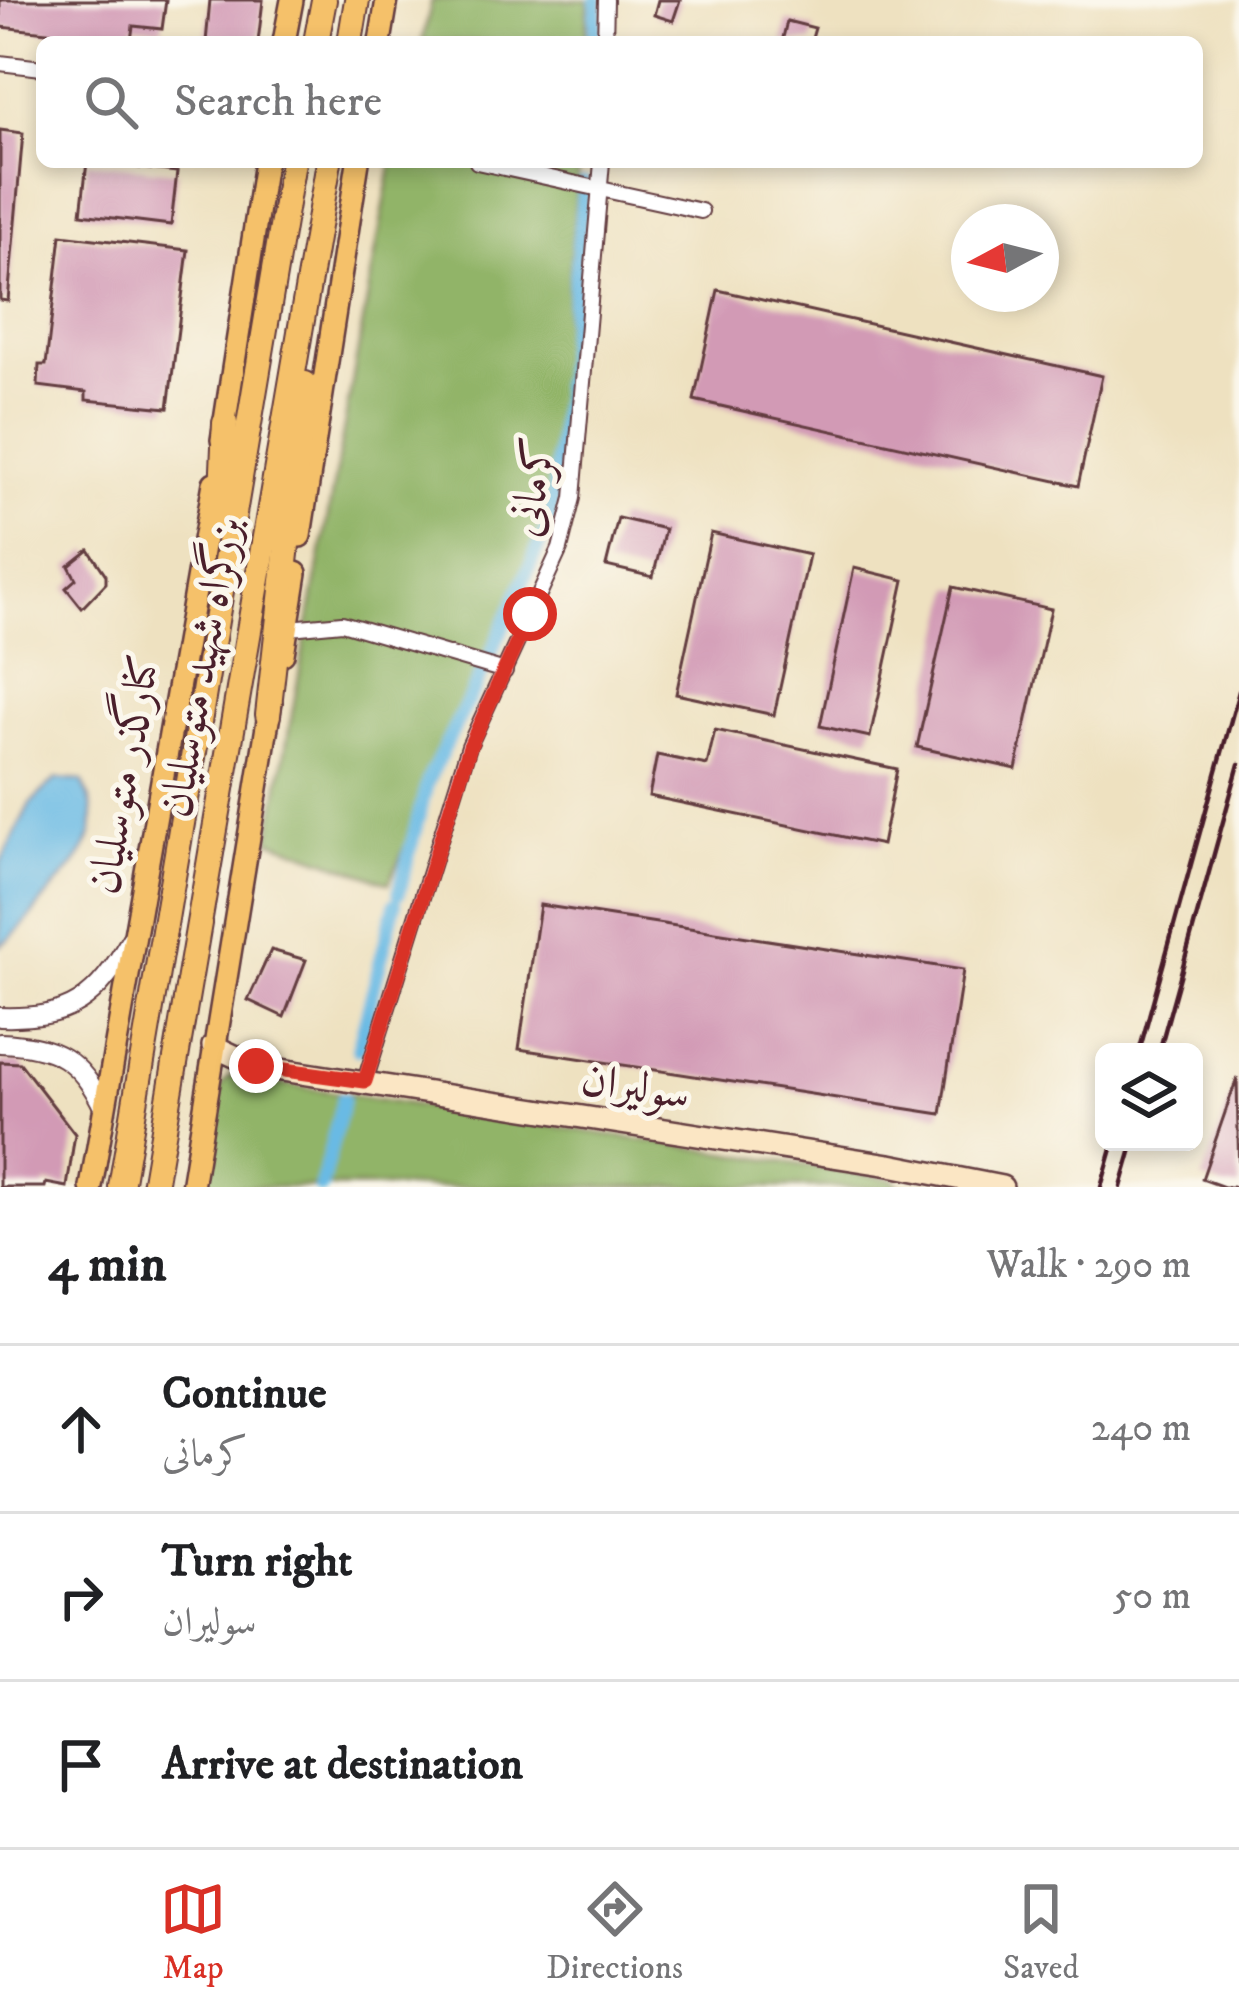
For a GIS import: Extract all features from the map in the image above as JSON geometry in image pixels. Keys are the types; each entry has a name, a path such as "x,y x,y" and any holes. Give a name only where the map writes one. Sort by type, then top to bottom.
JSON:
{"highway":[{"path":"317,36 324,0"},
{"path":"351,36 357,0"},
{"name":"بزرگراه شهید متوسلیان","path":"121,1187 292,168"},
{"name":"بزرگراه شهید متوسلیان","path":"154,1187 328,168"},
{"path":"268,715 309,357 309,274"},
{"path":"217,619 225,423"}],"main road":[{"path":"285,36 292,0"},
{"path":"381,36 388,0"},
{"name":"کنارگذر متوسلیان","path":"91,1187 225,423 264,168"},
{"path":"192,1187 268,715 290,628 301,524 357,168"},
{"path":"213,1046 256,1066"},
{"path":"207,1083 219,1073 256,1066"},
{"name":"سولیران","path":"256,1066 1002,1187"}],"street":[{"path":"605,36 606,0"},
{"path":"0,63 36,67"},
{"path":"505,168 701,211"},
{"name":"کرمانی","path":"365,1081 470,746 560,549 570,511 602,168"},
{"path":"290,628 343,623 505,670"},
{"path":"0,1017 36,1018 77,1004 107,980 134,935"},
{"path":"0,1043 29,1044 71,1062 91,1080 104,1109"}],"green space":[{"path":"432,0 589,0 586,36 423,36"},
{"path":"391,168 578,168 548,521 389,883 269,840"},
{"path":"230,1076 893,1179 900,1187 203,1187 222,1084"}],"water":[{"path":"56,779 82,781 93,814 89,841 74,865 0,946 0,863 30,804"}],"building":[{"path":"0,0 166,0 162,29 133,26 132,36 0,27"},
{"path":"210,0 263,0 259,36 207,36"},
{"path":"658,0 680,0 673,21 654,15"},
{"path":"787,21 815,28 813,36 783,36"},
{"path":"0,130 23,133 8,301 0,300"},
{"path":"86,168 177,172 171,225 81,214"},
{"path":"61,235 188,250 168,408 86,400 86,392 38,386 39,365 46,365"},
{"path":"718,290 1102,376 1078,486 694,400"},
{"path":"618,518 665,529 653,577 606,566"},
{"path":"711,533 809,555 774,715 676,694"},
{"path":"89,550 106,575 106,583 82,608 66,588 76,579 69,566"},
{"path":"854,568 904,580 870,737 820,726"},
{"path":"953,587 1051,609 1016,769 917,747"},
{"path":"715,730 897,769 882,845 649,796 657,755 707,765"},
{"path":"540,905 963,970 941,1114 519,1049"},
{"path":"271,950 306,960 284,1017 248,1000"},
{"path":"0,1062 20,1063 75,1134 67,1187 46,1183 45,1187 0,1187"},
{"path":"1237,1078 1239,1187 1224,1187 1202,1179"}],"waterway":[{"path":"595,36 597,0"},
{"path":"571,325 584,184"},
{"path":"492,652 551,519 570,330"},
{"path":"399,893 428,780 482,673"},
{"path":"358,1049 395,904"},
{"path":"321,1187 343,1099"}],"railway":[{"path":"1141,1043 1239,691"},
{"path":"1162,1043 1239,764"},
{"path":"1101,1187 1111,1151"},
{"path":"1121,1187 1131,1151"}],"route":[{"path":"256,1066 365,1081 449,805 470,746 530,614"}]}
